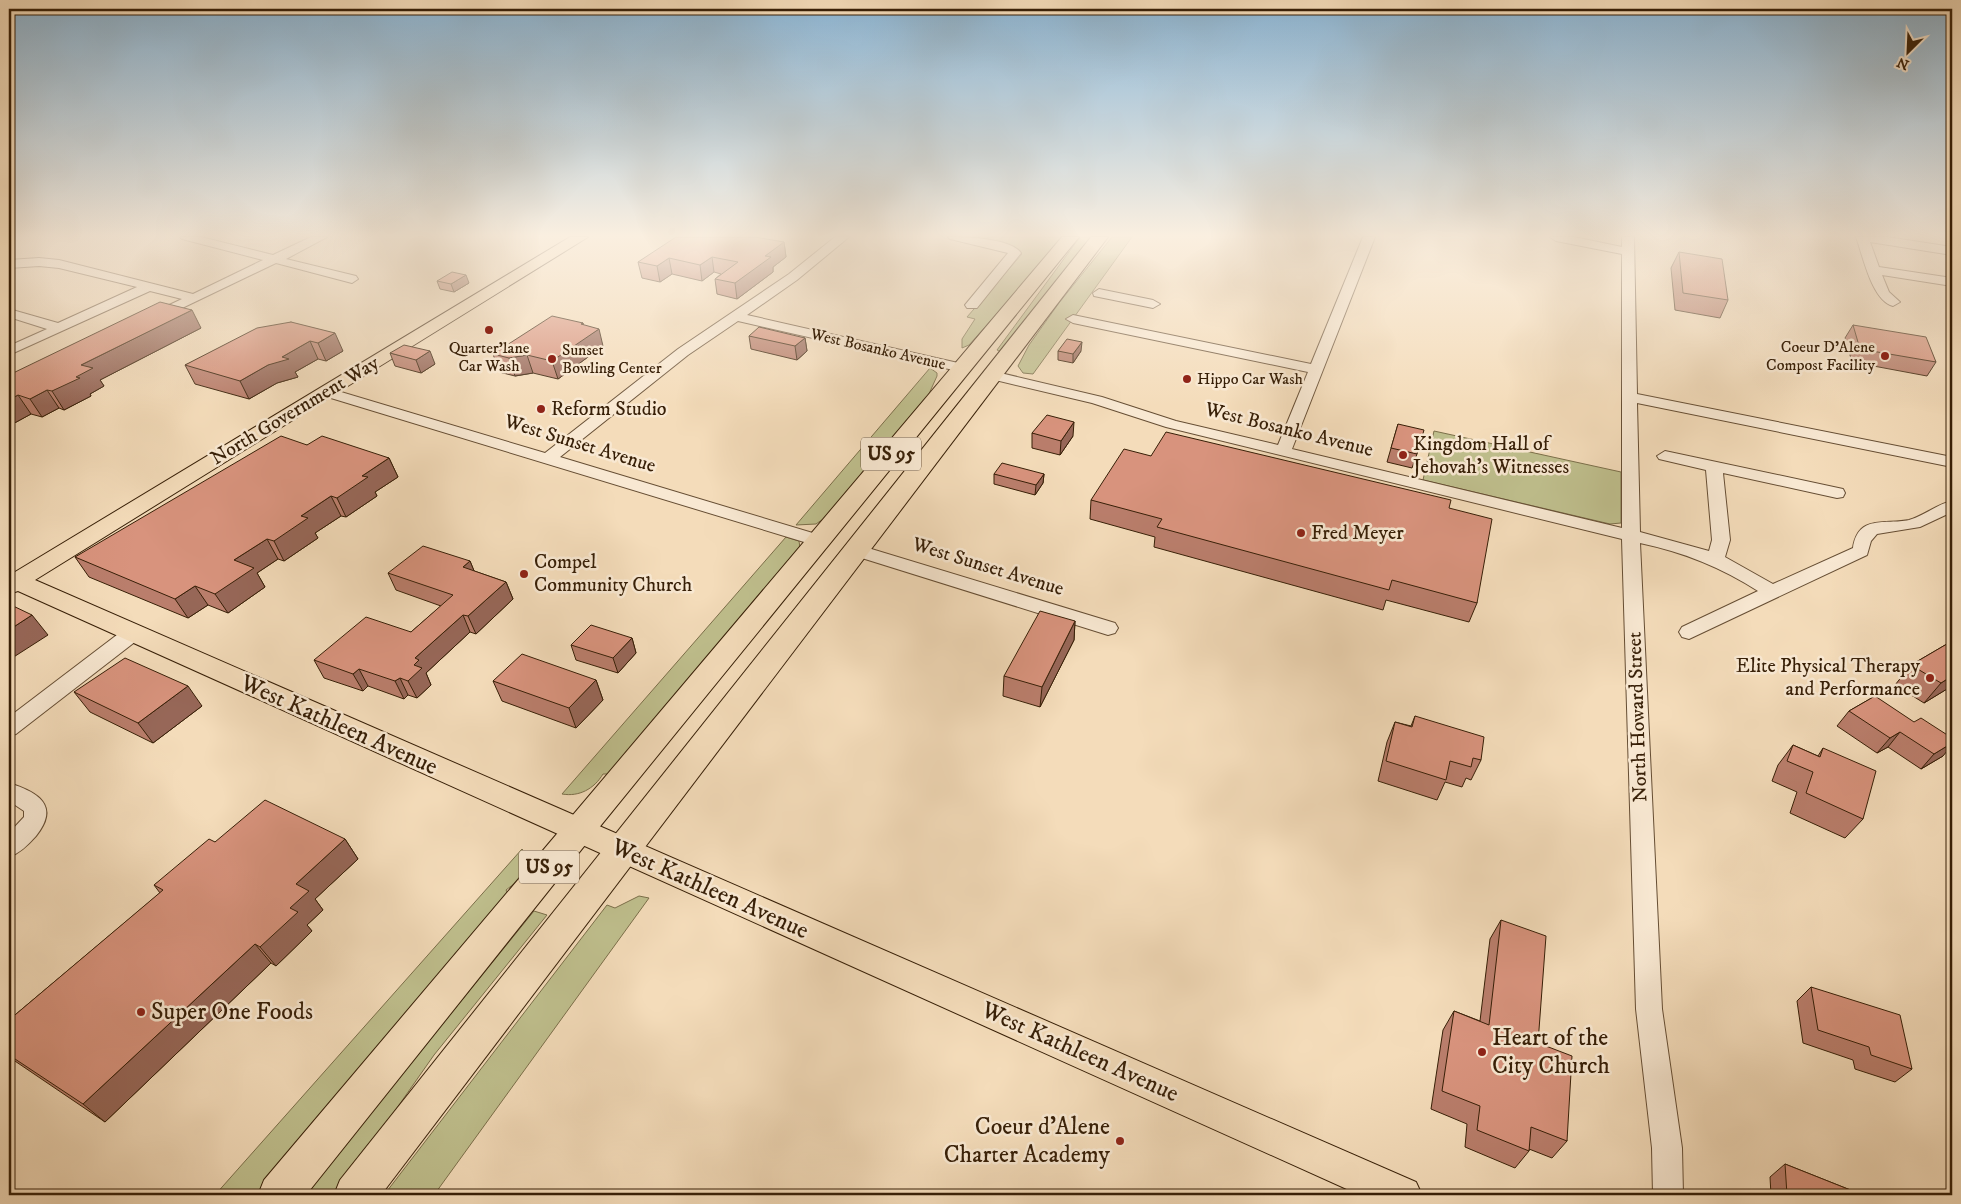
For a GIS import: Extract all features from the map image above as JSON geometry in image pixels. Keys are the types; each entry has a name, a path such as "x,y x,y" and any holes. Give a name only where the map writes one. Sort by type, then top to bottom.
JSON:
{"highway":[{"name":"US 95","path":"279,1195 1024,293"},
{"name":"US 95","path":"355,1195 1056,293"},
{"path":"992,375 979,366 1001,332 1000,322"},
{"path":"945,436 951,418 973,382 972,372 962,368"}],"main road":[{"name":"North Government Way","path":"11,582 489,293"},
{"name":"West Kathleen Avenue","path":"11,582 133,633 1403,1195"}],"street":[{"path":"9,351 134,293"},
{"path":"176,293 194,298"},
{"path":"144,322 204,293"},
{"path":"549,458 683,352 769,293"},
{"path":"972,305 982,293"},
{"path":"1100,293 1153,304"},
{"path":"1283,452 1347,293"},
{"name":"North Howard Street","path":"1629,293 1631,536 1649,1009 1667,1148 1668,1195"},
{"path":"1883,293 1893,302"},
{"path":"1109,326 1125,298"},
{"path":"9,313 59,328"},
{"name":"West Bosanko Avenue","path":"735,316 962,368"},
{"path":"1073,318 1317,370"},
{"name":"West Bosanko Avenue","path":"992,375 1097,400 1171,424 1283,452 1631,536 1671,543 1716,559 1739,570 1772,592"},
{"name":"West Sunset Avenue","path":"326,392 820,541"},
{"path":"1629,397 1952,462"},
{"path":"1665,456 1837,493"},
{"path":"1714,466 1721,540 1716,559"},
{"path":"1689,632 1861,551 1861,541 1870,530 1884,526 1909,525 1952,506"},
{"name":"West Sunset Avenue","path":"855,550 1108,628"},
{"path":"9,728 133,633"},
{"path":"9,792 32,801 38,812 34,822 9,847"}],"green space":[{"path":"988,293 1015,293 969,345 962,348 962,339 975,319 967,317"},
{"path":"1039,293 1050,293 1001,352 997,350"},
{"path":"1067,293 1091,293 1033,374 1023,373 1018,366 1029,345"},
{"path":"930,368 937,373 937,376 928,396 826,517 816,524 796,525"},
{"path":"1434,431 1621,472 1621,523 1610,524 1423,480"},
{"path":"786,537 799,541 800,548 612,774 603,774 586,791 568,795 562,794"},
{"path":"522,849 527,855 528,867 521,877 506,890 510,897 263,1195 215,1195"},
{"path":"639,896 649,898 434,1195 384,1195 607,905 615,908"},
{"path":"534,911 547,915 434,1055 336,1195 304,1195"}],"building":[{"path":"1684,293 1727,293 1728,300"},
{"path":"160,302 192,310 81,365 93,368 76,377 80,378 52,391 47,390 30,399 18,395 9,400 9,375"},
{"path":"552,316 583,323 581,324 599,329 552,361 527,355 509,358 493,354"},
{"path":"291,322 335,333 318,343 310,341 282,357 289,359 268,365 240,381 185,365 257,328"},
{"path":"1853,325 1926,337 1936,362 1860,349"},
{"path":"759,327 805,338 795,346 749,336"},
{"path":"1067,339 1082,342 1073,354 1058,351"},
{"path":"404,345 430,351 416,360 390,353"},
{"path":"1047,415 1074,422 1061,441 1032,433"},
{"path":"1398,424 1424,430 1417,454 1391,448"},
{"name":"Fred Meyer","path":"1166,432 1451,500 1449,508 1492,519 1477,603 1392,580 1389,590 1157,527 1162,519 1091,500 1124,449 1151,456"},
{"path":"281,436 307,445 322,436 389,458 362,476 368,477 337,498 331,496 301,516 308,518 274,541 267,539 234,560 254,568 215,594 195,586 175,599 75,557"},
{"path":"1002,463 1044,474 1036,485 994,474"},
{"path":"423,546 470,561 463,567 506,582 468,616 463,615 415,658 419,660 414,665 422,668 408,681 400,678 395,681 359,669 353,674 314,660 366,617 411,632 453,595 388,573"},
{"path":"9,604 32,615 9,630"},
{"path":"1040,611 1075,621 1042,687 1004,676"},
{"path":"591,625 632,638 613,658 571,645"},
{"path":"1952,641 1952,676 1941,683 1911,665"},
{"path":"522,654 596,680 569,708 493,681"},
{"path":"125,658 188,686 138,723 74,692"},
{"path":"1875,696 1914,722 1921,718 1952,738 1952,743 1934,754 1900,732 1890,738 1849,711"},
{"path":"1415,716 1484,737 1481,760 1473,758 1471,767 1450,761 1446,780 1386,761 1395,722 1412,727"},
{"path":"1793,745 1820,757 1823,748 1876,771 1863,819 1806,793 1813,772 1787,761"},
{"name":"Super One Foods","path":"265,800 345,839 296,884 309,891 290,908 298,912 260,947 255,944 83,1104 9,1055 9,1020 163,890 154,885 209,839 215,842"},
{"name":"Heart of the City Church","path":"1501,920 1546,936 1538,1043 1572,1056 1567,1141 1531,1127 1529,1151 1477,1130 1480,1106 1442,1091 1454,1011 1489,1025"},
{"path":"1811,987 1900,1015 1912,1069 1871,1055 1869,1047 1818,1030"},
{"path":"1785,1164 1863,1195 1787,1195"}],"place":[{"name":"Quarter'lane Car Wash","path":"489,330"},
{"name":"Coeur D'Alene Compost Facility","path":"1885,356"},
{"name":"Sunset Bowling Center","path":"552,359"},
{"name":"Hippo Car Wash","path":"1187,379"},
{"name":"Reform Studio","path":"541,409"},
{"name":"Kingdom Hall of Jehovah's Witnesses","path":"1403,455"},
{"name":"Fred Meyer","path":"1301,533"},
{"name":"Compel Community Church","path":"524,574"},
{"name":"Elite Physical Therapy and Performance","path":"1930,678"},
{"name":"Super One Foods","path":"141,1012"},
{"name":"Heart of the City Church","path":"1482,1052"},
{"name":"Coeur d'Alene Charter Academy","path":"1120,1141"}]}
